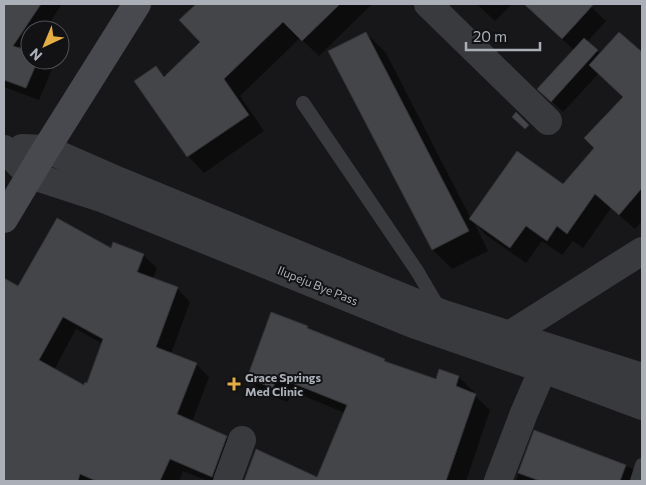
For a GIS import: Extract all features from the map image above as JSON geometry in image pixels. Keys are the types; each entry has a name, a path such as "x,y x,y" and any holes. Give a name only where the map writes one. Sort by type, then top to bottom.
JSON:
{"main road":[{"path":"4,219 46,148 137,4"}],"street":[{"path":"428,4 548,121"},
{"name":"Ilupeju Bye Pass","path":"4,148 46,148 137,188 441,312 502,343 543,369 642,406"},
{"name":"Ilupeju Bye Pass","path":"4,148 30,175 104,199 413,324 502,343 642,378"},
{"path":"502,343 642,251"},
{"path":"498,481 543,369"},
{"path":"227,481 242,440"}],"lane":[{"path":"303,103 417,271 441,312"},
{"path":"637,481 642,465"}],"building":[{"path":"4,4 41,4 30,20 20,20 20,36 13,46 20,48 20,70 34,70 26,88 4,80"},
{"path":"196,4 340,4 302,41 283,22 224,79 249,115 187,157 134,81 156,66 164,77 200,42 179,20"},
{"path":"524,4 594,4 562,39"},
{"path":"366,32 469,231 432,250 328,51"},
{"path":"619,32 642,52 642,188 619,215 595,194 567,234 557,226 547,241 526,226 510,248 469,219 517,151 563,184 594,148 584,138 623,97 589,65"},
{"path":"584,38 598,50 551,102 537,89"},
{"path":"516,112 529,125 525,129 512,117"},
{"path":"57,218 111,248 113,242 144,254 137,272 178,287 156,347 197,363 177,414 227,436 212,477 170,459 160,481 96,481 80,474 78,481 4,481 4,278 18,286","holes":["63,317 103,339 87,383 85,382 84,385 39,360"]},
{"path":"271,312 385,359 384,361 436,379 439,369 459,376 456,386 476,394 446,481 244,481 256,449 317,477 347,405 277,377 273,388 247,378"},
{"path":"534,430 626,465 620,481 540,481 518,473"}],"place":[{"name":"Grace Springs Med Clinic","path":"234,384"}]}
